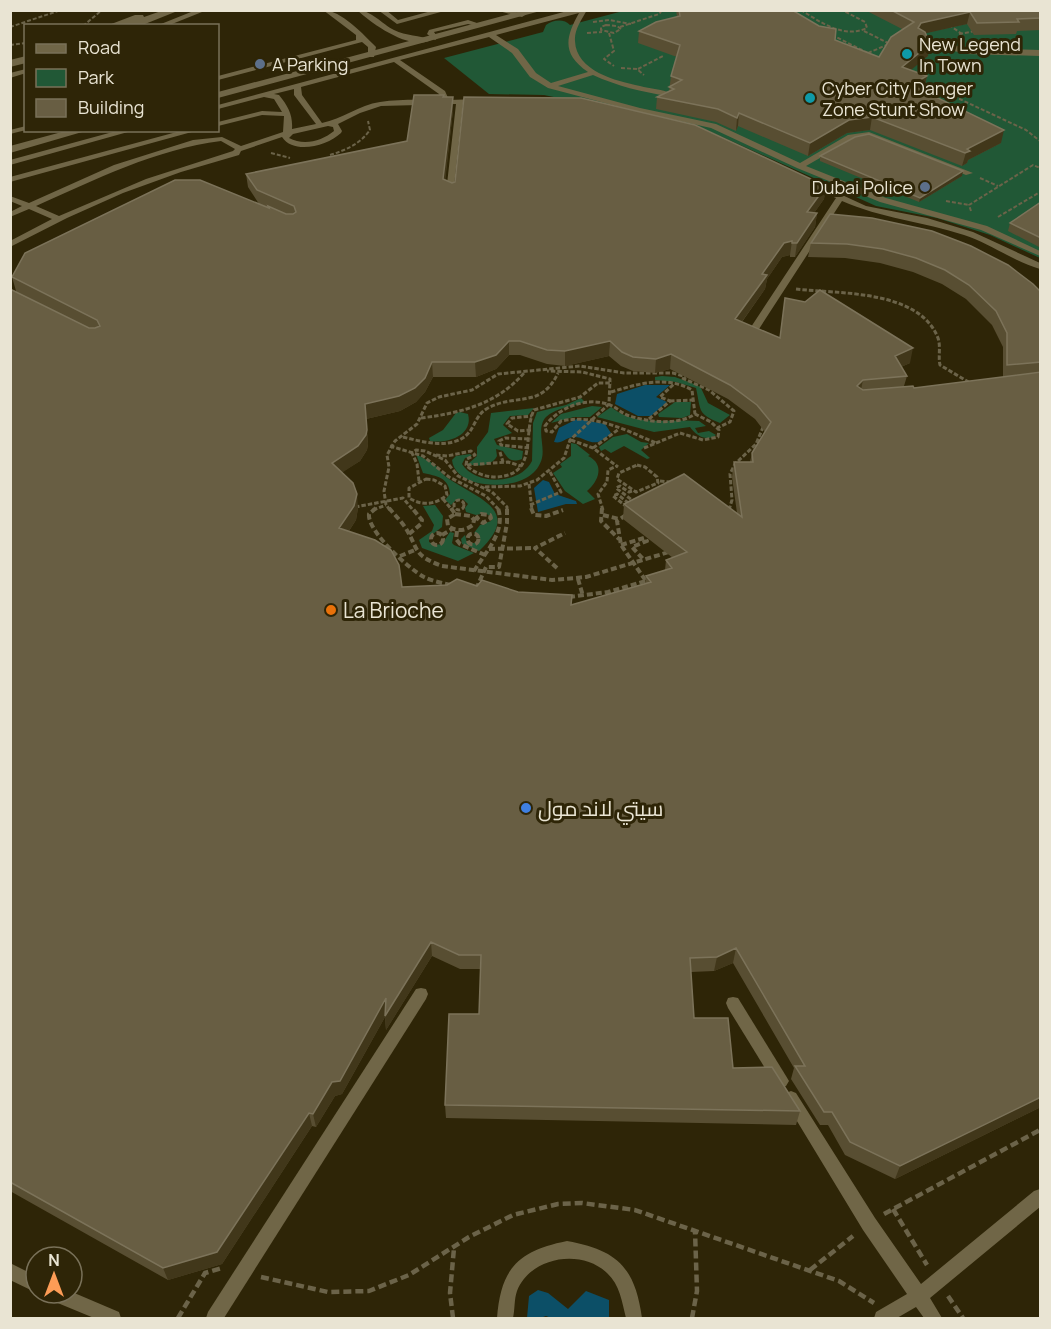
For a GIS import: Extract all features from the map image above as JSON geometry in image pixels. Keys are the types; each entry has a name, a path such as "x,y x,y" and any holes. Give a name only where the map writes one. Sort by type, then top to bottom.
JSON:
{"street":[{"path":"117,24 158,10"},
{"path":"134,24 175,10"},
{"path":"219,95 480,26 497,16 522,15 539,10"},
{"path":"923,39 932,43 985,53 1041,54"},
{"path":"14,148 76,132"}],"lane":[{"path":"165,24 204,10"},
{"path":"326,10 372,47 371,55"},
{"path":"360,10 391,33 407,39 431,39"},
{"path":"381,10 397,22"},
{"path":"388,50 392,44 391,29 397,22 445,10"},
{"path":"490,10 497,16"},
{"path":"219,107 582,10"},
{"path":"582,10 572,32 571,41 577,57 593,73 628,85 668,94"},
{"path":"490,34 515,51 533,75 551,86 639,111 713,126 800,166 883,200 984,228 1041,254"},
{"path":"219,78 356,43 361,37"},
{"path":"395,60 442,93 446,101"},
{"path":"551,86 593,73"},
{"path":"297,86 298,95 320,125"},
{"path":"263,95 276,98 287,114 290,122 285,138 293,143 314,143 335,135 338,129 332,124"},
{"path":"450,193 460,101"},
{"path":"10,245 58,219 168,174 236,153 239,149 287,133 332,124 357,111 380,104 482,101"},
{"path":"219,124 262,113 287,114"},
{"path":"635,119 658,124"},
{"path":"10,163 124,132"},
{"path":"10,180 188,132"},
{"path":"800,166 851,137 869,134 969,173"},
{"path":"10,215 117,168 196,142 222,139 239,149"},
{"path":"14,148 32,157"},
{"path":"168,174 185,178"},
{"path":"797,178 871,210 970,234 1041,266"},
{"path":"756,327 841,197"},
{"path":"10,198 58,219"},
{"path":"214,1318 421,994"},
{"path":"733,1002 869,1224 934,1318"},
{"path":"882,1318 919,1296 1041,1197"},
{"path":"505,1318 510,1287 522,1269 538,1256 557,1249 577,1249 597,1255 614,1266 627,1284 634,1304 634,1318"},
{"path":"10,1271 24,1279"},
{"path":"82,1305 112,1318"}],"path":[{"path":"10,27 61,10"},
{"path":"85,24 102,10"},
{"path":"603,32 600,29 606,25 620,27 662,10"},
{"path":"801,10 841,31 863,31 890,44"},
{"path":"842,10 867,24 867,28 863,31"},
{"path":"620,27 618,32 587,31 594,22 609,20 631,24"},
{"path":"948,25 962,34"},
{"path":"824,31 868,53 869,57"},
{"path":"609,33 614,51 604,59 618,67 637,69 663,56"},
{"path":"823,38 833,35"},
{"path":"637,69 648,80"},
{"path":"921,81 1034,134 1041,141"},
{"path":"956,103 962,101"},
{"path":"992,122 1001,118"},
{"path":"261,158 272,154"},
{"path":"977,215 972,212 969,205 1041,160"},
{"path":"1033,165 1041,168"},
{"path":"992,218 1003,216 1041,192"},
{"path":"782,287 824,294 843,292 866,294 902,306 928,324 937,337 940,351 939,363 978,388"},
{"path":"674,551 578,579 552,580 474,571 431,562 414,550 401,520 386,504 384,491 389,474 387,455 390,446 411,431 421,418 424,407 432,400 472,390 498,374 580,366 624,373 693,374"},
{"path":"673,367 709,390 734,411 730,422 717,428"},
{"path":"543,370 558,373 582,372 610,379 612,383"},
{"path":"421,418 484,404 506,392 524,372"},
{"path":"402,437 437,443 463,438 471,434 480,414 489,407 534,398 551,387 558,373"},
{"path":"654,382 653,375 670,374 709,390"},
{"path":"610,392 654,382 690,388 695,414 717,428 720,435 714,439 703,440 680,433 644,448"},
{"path":"436,455 473,451 475,455 467,459 468,469 489,477 505,476 521,466 529,448 534,410 582,396 598,383 612,383"},
{"path":"485,488 531,483 544,475 566,456 571,439 609,404 612,383"},
{"path":"674,384 660,397 670,400 693,400"},
{"path":"582,396 589,403"},
{"path":"649,420 670,400"},
{"path":"656,443 591,419 568,419 557,423 552,432 546,431 545,426 552,417 589,403 609,404 623,412 649,420 687,419 695,414"},
{"path":"484,404 489,407"},
{"path":"531,430 518,431 508,426 512,418 532,416"},
{"path":"761,421 768,429"},
{"path":"725,517 731,504 731,470 756,444 762,428 767,423"},
{"path":"593,448 620,429"},
{"path":"514,438 518,431"},
{"path":"529,448 499,444 501,439 531,439"},
{"path":"571,439 593,448 623,471"},
{"path":"390,446 412,451 435,464 456,482 493,502 501,514 502,524 474,571"},
{"path":"412,451 420,450 446,460 462,478 485,488 498,497 508,510 499,567 486,567 476,589"},
{"path":"412,451 419,481"},
{"path":"500,452 503,462"},
{"path":"466,465 490,469 503,462 513,462 521,466"},
{"path":"632,491 618,479 617,475 637,465 643,466 660,481"},
{"path":"617,466 608,470 607,482 598,492 603,524 619,539"},
{"path":"489,477 490,469"},
{"path":"532,504 561,491 549,470"},
{"path":"434,480 445,486 447,495 443,500 429,504 421,504 409,498 409,488 419,481 434,480"},
{"path":"603,515 619,519 634,512 613,496 617,494 641,509 616,488 620,486 629,492 640,492 660,481 674,482"},
{"path":"531,483 532,512 537,516 546,516 563,510"},
{"path":"349,509 403,498 422,520 420,526 409,534"},
{"path":"443,500 455,514"},
{"path":"386,504 372,510 368,515 368,522 421,575 439,583 458,586"},
{"path":"731,504 740,504"},
{"path":"460,511 476,519 466,530 457,531 448,526 447,519 455,514 460,511"},
{"path":"619,519 617,521 621,545 646,581"},
{"path":"442,535 452,529"},
{"path":"466,530 471,535"},
{"path":"457,531 456,539 460,544 485,555"},
{"path":"488,549 535,548 564,533"},
{"path":"621,545 644,538 647,541 632,547 644,560"},
{"path":"535,548 557,568"},
{"path":"400,556 414,550"},
{"path":"566,597 608,592 655,577"},
{"path":"578,579 583,596"},
{"path":"467,587 484,590"},
{"path":"809,1270 869,1224 1041,1130"},
{"path":"692,1318 697,1281 695,1231"},
{"path":"453,1318 450,1293 454,1247"},
{"path":"178,1318 205,1273 226,1267 244,1272"}],"green space":[{"path":"623,11 1040,11 1040,258 990,235 937,218 876,206 700,127 544,95 489,94 444,58 543,32 546,25 551,22 565,21 570,25"},
{"path":"655,377 675,377 697,385 701,388 708,403 730,415 720,423 707,417 701,410 696,388 676,382 655,380"},
{"path":"581,398 585,402 559,409 543,421 542,458 532,474 523,479 514,483 483,484 466,479 454,468 452,460 456,456 470,454 472,456 465,458 462,464 477,476 498,480 518,475 532,461 533,423 537,412 566,405"},
{"path":"675,402 691,402 690,415 682,418 659,417 658,414"},
{"path":"592,406 602,407 590,417 574,417 551,423 561,414"},
{"path":"611,407 621,414 642,420 699,421 706,426 695,428 698,433 709,431 716,435 709,438 702,437 690,427 654,432 597,417"},
{"path":"534,408 528,415 510,416 503,425 512,433 494,439 497,445 523,451 522,459 510,460 503,451 496,449 497,456 492,462 480,465 468,464 477,456 477,447 488,432 491,413"},
{"path":"456,413 468,414 469,422 463,433 451,440 430,441 429,438 443,430"},
{"path":"627,434 641,442 649,443 641,450 650,458 647,459 624,446 611,453 605,449 601,451 599,447 613,437"},
{"path":"571,443 576,444 590,455 588,456 597,463 598,468 597,478 587,491 595,499 583,504 565,491 553,473 562,467 560,464 571,456"},
{"path":"416,454 434,464 447,478 484,500 492,508 497,516 497,526 479,551 462,544 461,539 465,535 467,543 479,543 480,537 474,533 480,525 491,521 492,517 485,513 476,515 466,512 465,508 468,504 463,499 456,500 451,505 445,500 450,494 447,484 441,478 423,473"},
{"path":"435,505 443,516 442,527 429,537 429,542 435,545 442,544 450,532 454,533 452,543 454,545 474,553 458,561 422,548 419,540 432,531 434,525 423,506"}],"water":[{"path":"645,385 670,385 656,397 667,402 651,416 638,416 615,404 617,394"},
{"path":"577,419 605,424 611,433 599,442 573,437 554,442 559,428"},
{"path":"543,480 549,482 555,494 576,501 577,504 566,504 538,512 534,488"},
{"path":"538,1290 548,1293 568,1309 586,1291 609,1300 609,1318 551,1318 546,1316 527,1318 529,1296"}],"building":[{"path":"679,10 792,10 819,26 836,29 835,40 879,57 891,37 914,22 891,10 1041,10 1041,18 1017,19 1019,22 977,23 970,12 921,23 918,28 925,32 930,44 902,67 927,76 911,85 1004,130 967,149 970,151 965,153 872,117 849,120 810,143 739,113 737,118 718,109 657,97 674,89 669,87 682,80 671,76 680,45 639,31 656,22 680,16"},
{"name":"سيتي لاند مول","path":"414,95 453,97 443,179 452,183 455,182 464,97 581,98 695,125 826,186 807,212 817,213 797,243 792,243 792,241 784,243 762,274 767,275 735,319 780,338 785,298 805,302 820,290 913,348 895,356 907,376 863,380 857,386 863,390 913,386 914,388 1041,372 1041,1097 900,1166 850,1142 832,1112 824,1112 795,1066 805,1066 736,948 717,957 690,958 694,1018 728,1018 733,1068 772,1067 800,1111 445,1105 449,1014 479,1014 481,955 459,955 431,942 385,1016 386,998 340,1081 332,1082 313,1114 309,1113 217,1252 163,1268 10,1182 10,289 89,328 100,326 97,320 12,277 25,253 175,180 200,180 269,208 268,206 286,214 293,214 296,212 294,206 257,190 246,174 407,141","holes":["509,341 520,341 547,350 565,351 610,341 622,352 633,357 656,359 671,354 730,385 757,405 771,422 752,453 753,462 734,462 742,517 684,474 624,504 687,552 666,560 672,568 646,576 651,582 571,605 572,595 518,592 482,580 477,586 457,579 447,585 402,587 399,565 391,550 375,540 339,528 354,506 357,494 353,483 332,463 358,446 366,435 365,404 399,396 415,388 425,378 432,362 475,362 496,355"]},
{"path":"869,134 963,171 920,198 820,156 855,137"},
{"path":"1041,202 1041,238 1010,223"},
{"path":"830,214 872,218 932,231 971,246 1008,265 1041,292 1041,362 1007,365 1007,333 996,311 969,285 945,270 916,258 883,249 847,244 811,243"}],"place":[{"name":"New Legend In Town","path":"907,54"},
{"name":"A Parking","path":"260,64"},
{"name":"Cyber City Danger Zone Stunt Show","path":"810,98"},
{"name":"Dubai Police","path":"925,187"},
{"name":"La Brioche","path":"331,610"},
{"name":"سيتي لاند مول","path":"526,808"}]}
